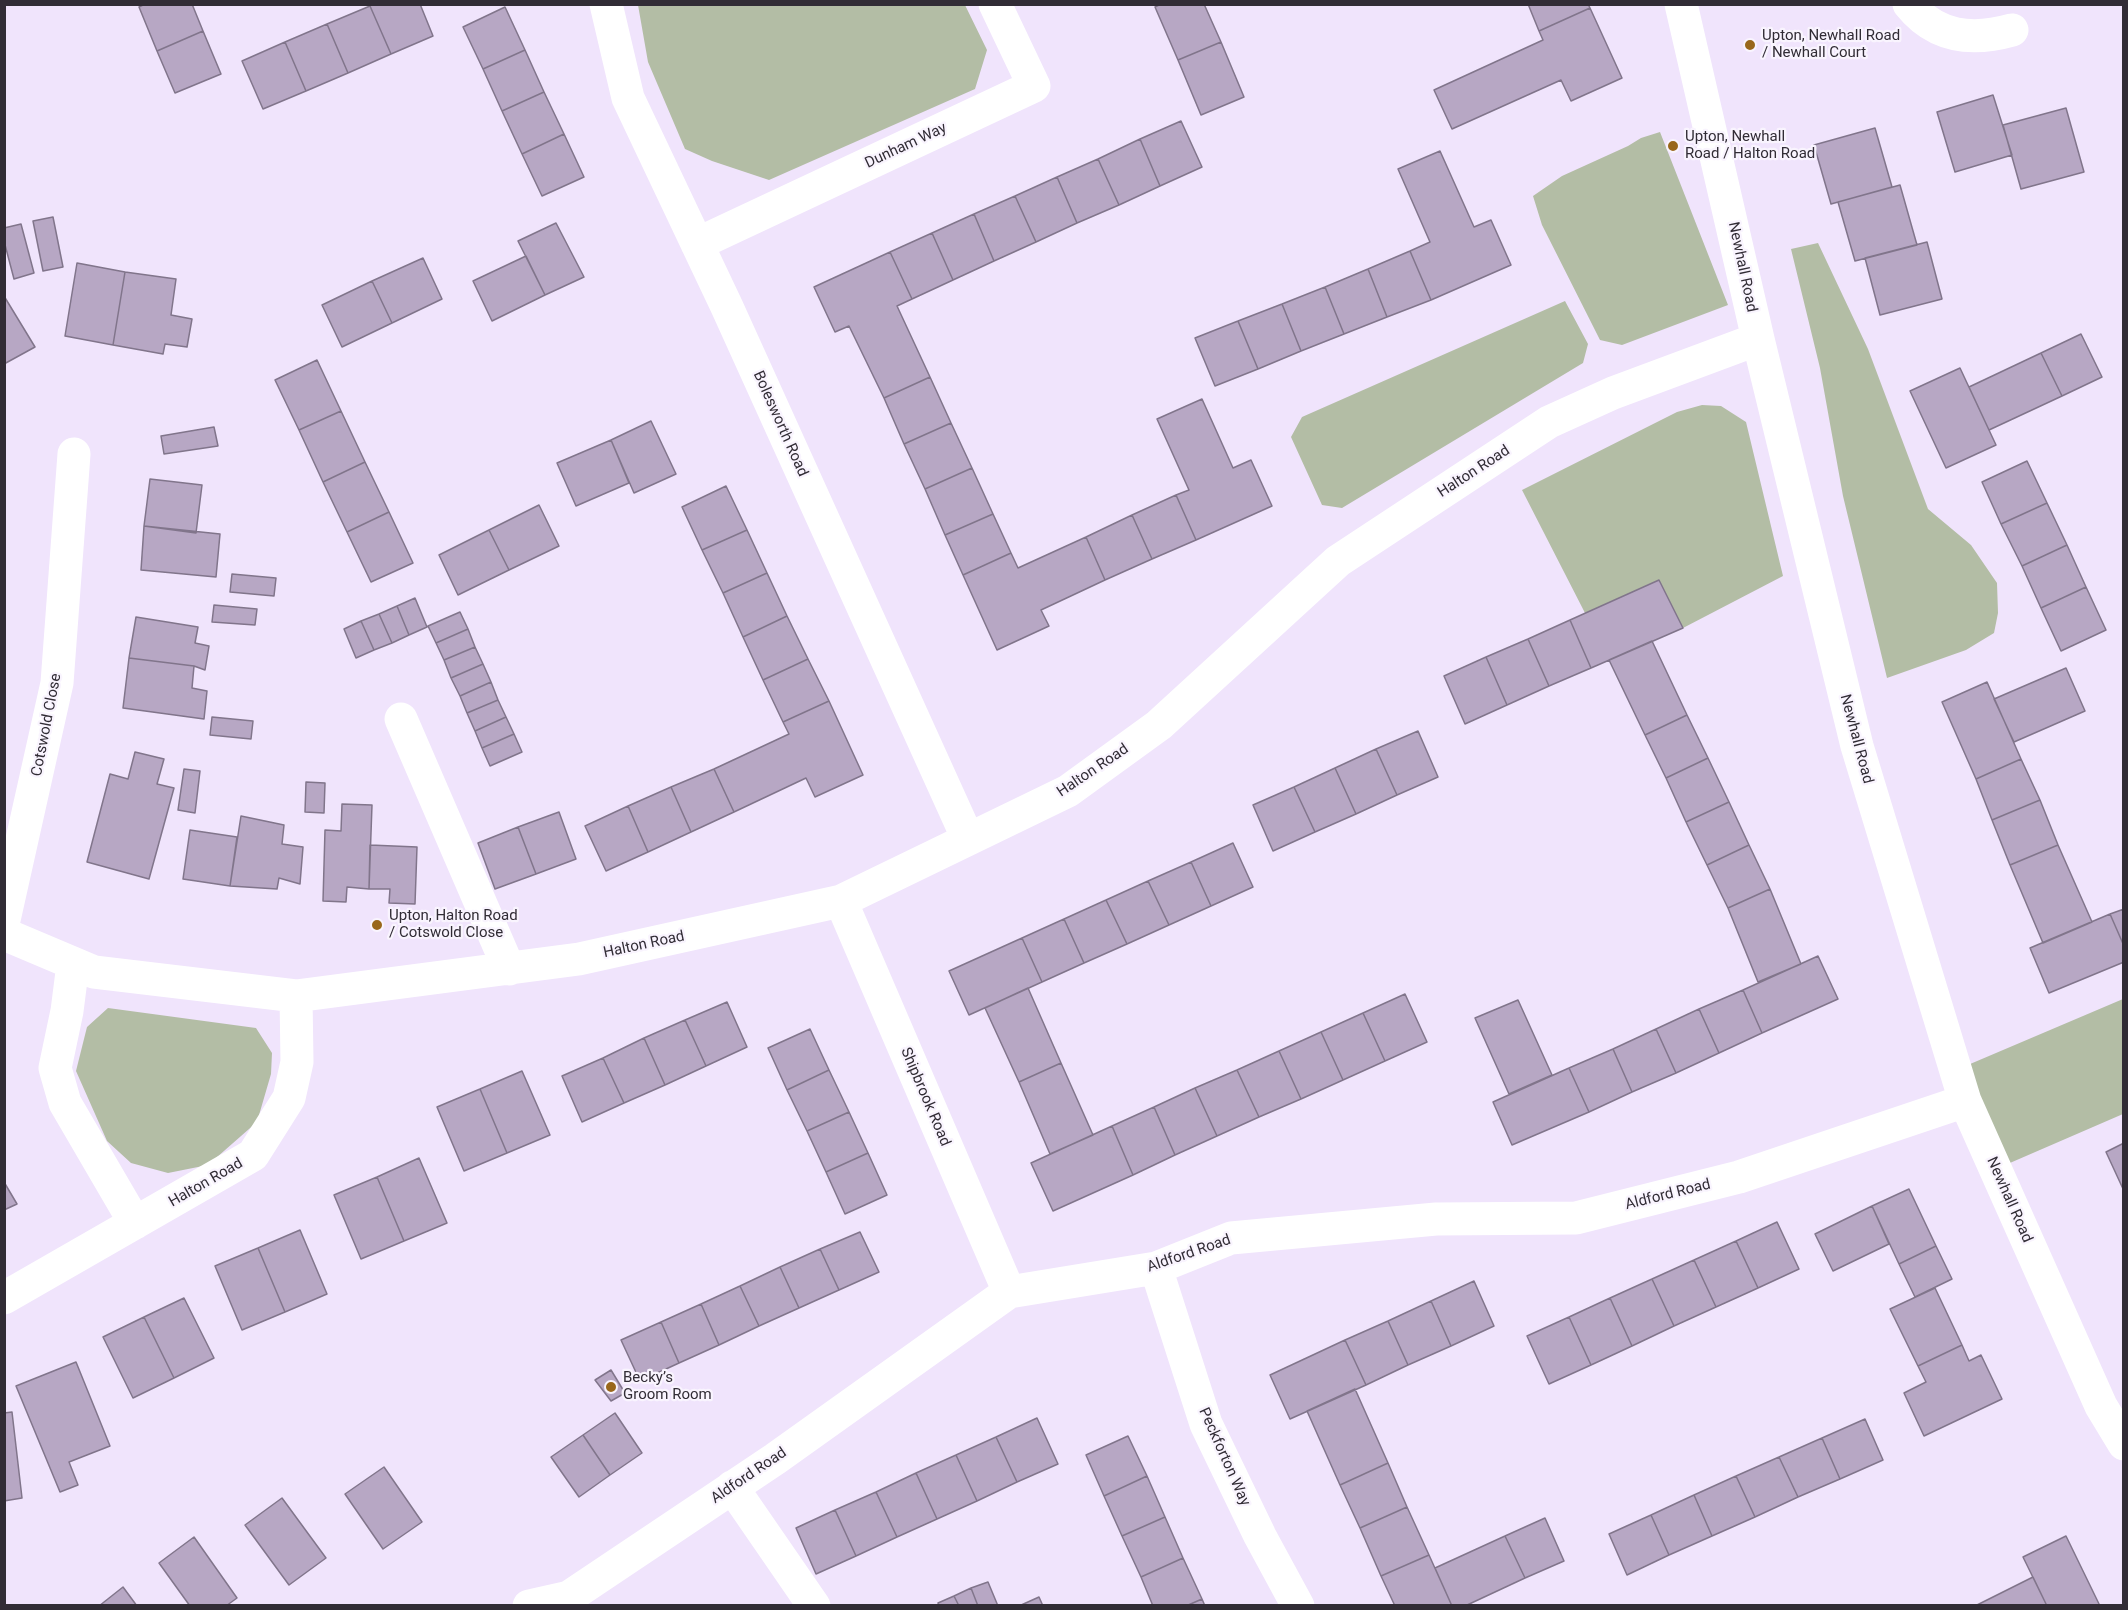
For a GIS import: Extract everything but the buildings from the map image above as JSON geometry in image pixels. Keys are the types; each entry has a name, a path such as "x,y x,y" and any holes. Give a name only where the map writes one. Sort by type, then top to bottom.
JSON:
{"street":[{"name":"Bolesworth Road","path":"606,4 628,98 697,244 968,839"},
{"name":"Dunham Way","path":"697,244 1034,86 995,4"},
{"name":"Newhall Road","path":"1681,4 1758,339 1857,746 1965,1101 2101,1406 2124,1444"},
{"path":"1909,4 1929,23 1948,32 1969,37 1991,36 2012,30"},
{"name":"Halton Road","path":"4,934 94,972 296,996 579,959 841,901 1068,791 1159,725 1338,561 1549,422 1613,393 1758,339"},
{"name":"Cotswold Close","path":"4,921 57,683 74,454"},
{"path":"401,718 509,969"},
{"name":"Shipbrook Road","path":"841,901 1009,1292"},
{"path":"73,964 67,1011 55,1068 65,1103 135,1223"},
{"name":"Halton Road","path":"4,1298 253,1155 289,1098 297,1062 296,996"},
{"name":"Aldford Road","path":"529,1605 572,1601 1009,1292 1155,1268 1232,1238 1437,1219 1576,1218 1739,1177 1965,1101"},
{"name":"Peckforton Way","path":"1155,1268 1206,1424 1260,1536 1298,1605"},
{"path":"732,1487 814,1605"}],"green space":[{"path":"638,5 965,5 987,50 975,89 769,180 712,161 685,149 648,62"},
{"path":"1660,132 1728,305 1622,345 1600,340 1542,225 1533,196 1562,176 1641,138"},
{"path":"1818,243 1868,349 1928,509 1971,545 1997,583 1998,613 1994,633 1966,650 1887,678 1843,496 1820,368 1791,249"},
{"path":"1565,301 1588,344 1583,363 1342,508 1322,505 1291,437 1302,417"},
{"path":"1702,405 1721,406 1746,422 1783,576 1683,628 1659,581 1585,613 1522,490 1677,412"},
{"path":"2123,999 2123,1114 1996,1169 1956,1070"},
{"path":"108,1008 256,1028 272,1053 271,1074 257,1122 208,1165 168,1173 131,1163 107,1141 76,1071 87,1027"}],"place":[{"name":"Upton, Newhall Road / Newhall Court","path":"1750,45"},
{"name":"Upton, Newhall Road / Halton Road","path":"1673,146"},
{"name":"Upton, Halton Road / Cotswold Close","path":"377,925"},
{"name":"Becky’s Groom Room","path":"611,1387"}]}
